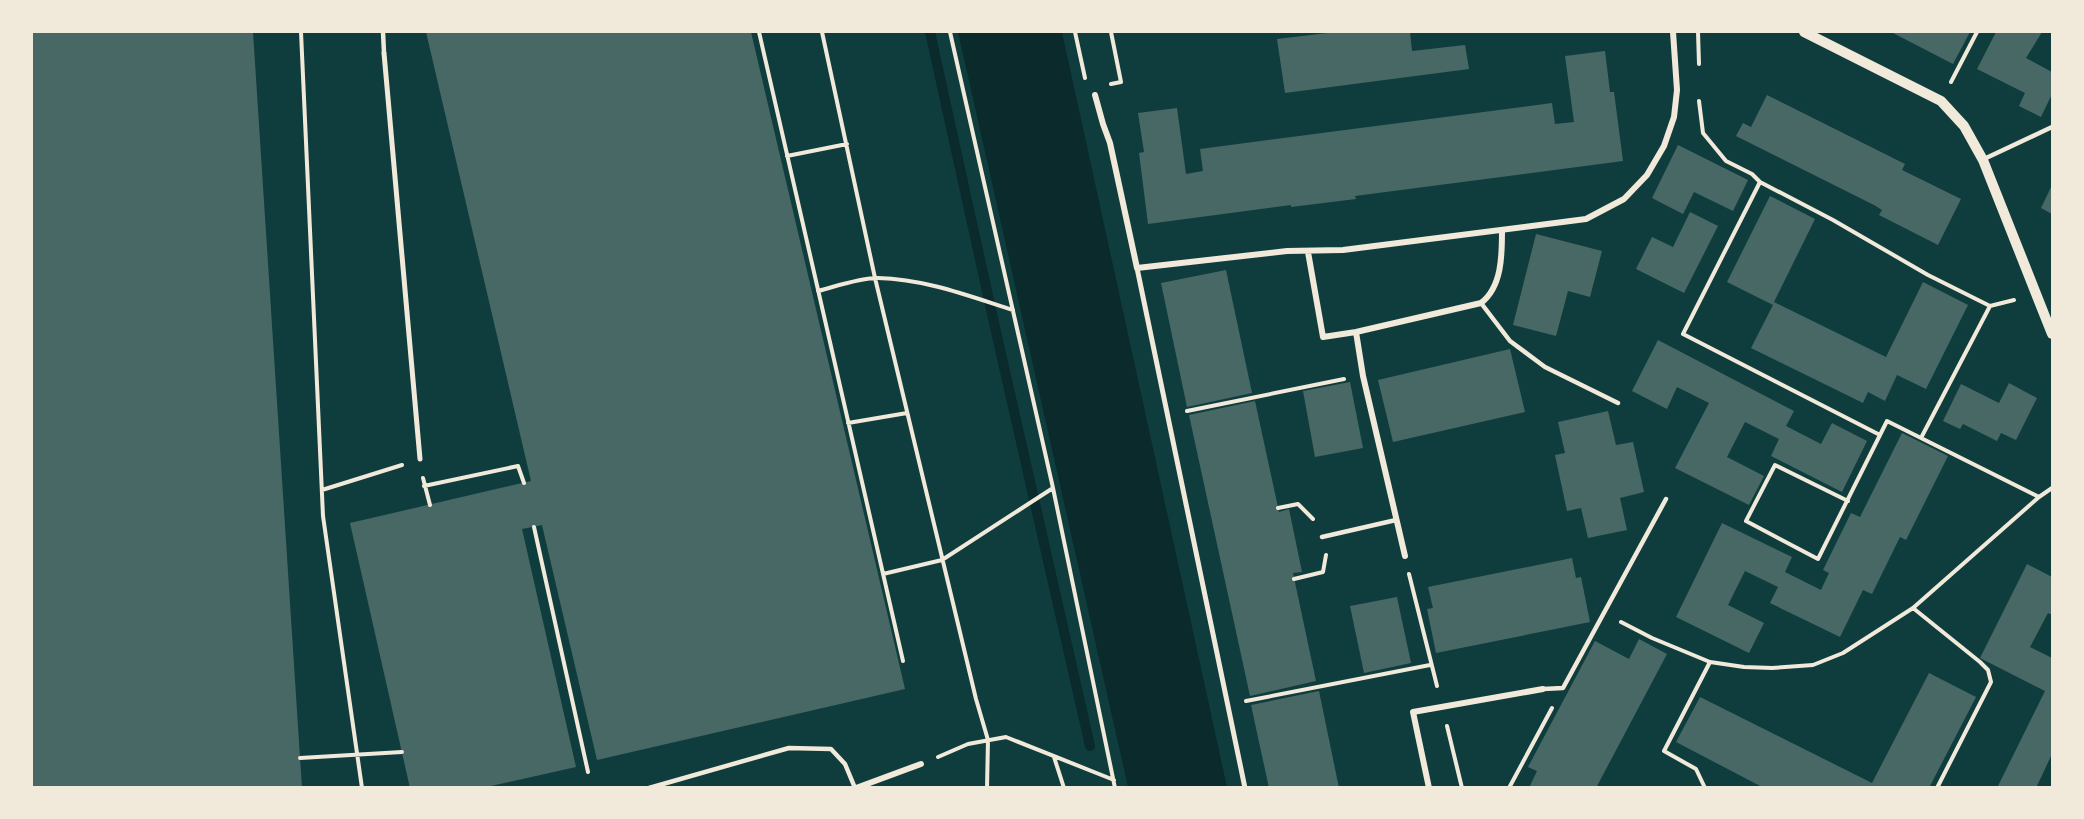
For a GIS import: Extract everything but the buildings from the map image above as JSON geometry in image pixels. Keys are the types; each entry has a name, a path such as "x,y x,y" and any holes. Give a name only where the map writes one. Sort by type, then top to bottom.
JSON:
{"street":[{"path":"1137,268 1287,252 1343,250 1586,219 1624,199 1647,175 1664,146 1674,117 1677,90 1673,32"},
{"path":"1804,32 1941,101 1964,126 1983,160 2052,334"},
{"path":"384,53 420,459"},
{"path":"1095,95 1102,124 1110,143 1245,788"},
{"path":"1308,252 1323,337 1356,332 1480,303 1490,296 1498,274 1502,231"},
{"path":"1356,332 1363,376 1405,556"},
{"path":"1429,788 1413,712 1543,689"},
{"path":"855,788 921,764"}],"lane":[{"path":"383,32 384,53"},
{"path":"1983,160 2052,127"},
{"path":"1480,303 1510,341 1545,367 1618,403"},
{"path":"1543,689 1563,688 1666,499"},
{"path":"1322,537 1396,520"},
{"path":"649,788 789,748 831,749 845,764 855,788"}],"path":[{"path":"301,32 323,516 362,788"},
{"path":"759,32 903,662"},
{"path":"822,32 875,278 942,560 988,740 987,788"},
{"path":"950,32 1053,488 1115,788"},
{"path":"1075,32 1086,80"},
{"path":"1111,32 1121,78"},
{"path":"1698,32 1699,66"},
{"path":"1941,101 1977,32"},
{"path":"1700,101 1702,134 1726,161 1928,275 1990,306 1921,438"},
{"path":"787,156 847,144"},
{"path":"1760,182 1683,334 1880,435"},
{"path":"818,291 875,278 929,284 1013,310"},
{"path":"1169,417 1168,415 1363,376"},
{"path":"848,423 907,413"},
{"path":"1848,501 1775,465 1746,521 1818,559 1848,501 1887,422 2039,497"},
{"path":"322,490 420,459 424,486 430,505"},
{"path":"424,486 518,466 524,483"},
{"path":"883,574 942,560 1053,488"},
{"path":"1605,614 1652,638 1710,662 1763,668 1813,665 1843,653 1913,608 2052,488"},
{"path":"1278,508 1298,504 1329,535 1323,572 1294,579"},
{"path":"534,527 588,772"},
{"path":"1405,556 1462,788"},
{"path":"1913,608 1980,662 1988,670 1991,682 1937,788"},
{"path":"1705,788 1696,769 1664,751 1710,662"},
{"path":"1228,705 1430,665"},
{"path":"1509,788 1563,688"},
{"path":"921,764 968,744 1006,736 1114,781"},
{"path":"300,758 402,752"},
{"path":"1053,756 1064,788"}],"water":[{"path":"958,32 1062,32 1227,787 1128,787"}],"waterway":[{"path":"930,32 1090,746"}]}
